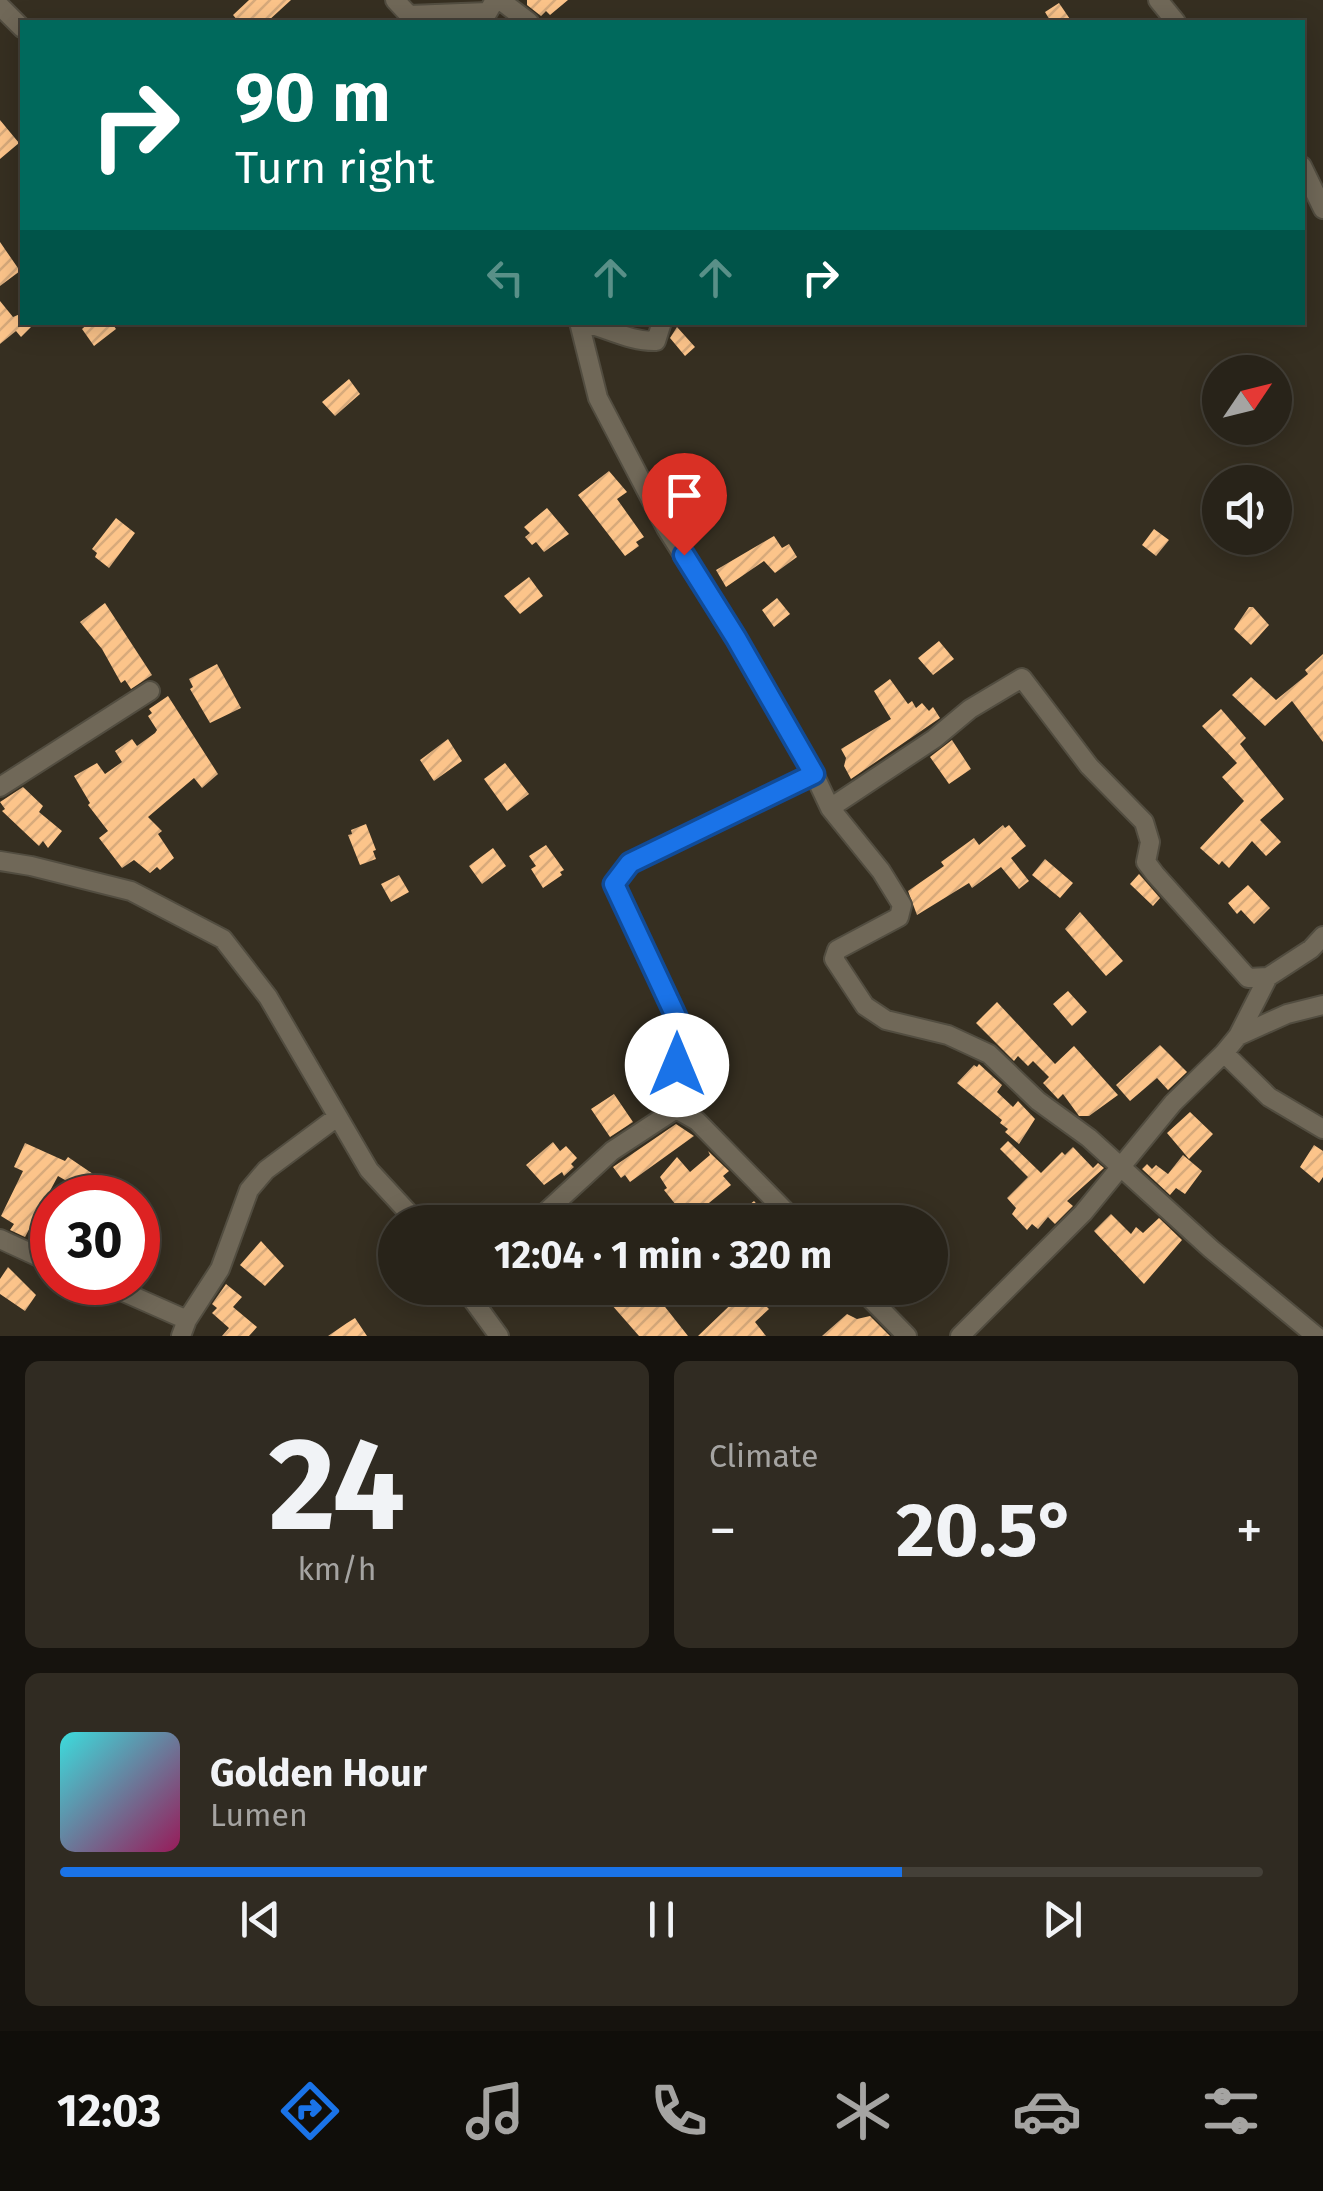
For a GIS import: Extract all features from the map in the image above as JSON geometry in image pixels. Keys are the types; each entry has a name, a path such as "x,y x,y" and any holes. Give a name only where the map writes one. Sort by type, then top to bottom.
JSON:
{"street":[{"path":"397,9 409,14 459,15 488,12 497,0 526,20"},
{"path":"1158,0 1174,20"},
{"path":"0,6 20,26"},
{"path":"1305,172 1323,209"},
{"path":"581,325 598,398 666,528 736,638 830,808 881,871 902,905 899,916 836,950 834,959 864,1006 886,1020 948,1035 989,1054 1038,1101 1089,1138 1211,1249 1316,1336"},
{"path":"593,325 640,342 656,342 661,325"},
{"path":"830,808 934,739 970,708 1022,678 1090,766 1144,822 1150,842 1146,862 1248,978 1268,978"},
{"path":"0,787 150,691"},
{"path":"676,1110 670,1079 684,1058 681,1027 614,884 630,863 814,774"},
{"path":"0,861 131,891 223,938 268,997 369,1170 401,1205"},
{"path":"960,1336 1083,1213 1173,1103 1224,1053 1238,1036 1268,978 1311,949 1323,936"},
{"path":"1238,1036 1287,1014 1323,1005"},
{"path":"1224,1053 1270,1096 1323,1128"},
{"path":"553,1205 612,1150 676,1110"},
{"path":"676,1110 697,1121 779,1205"},
{"path":"142,1305 184,1328 220,1269 249,1190 266,1170 337,1118"},
{"path":"0,1239 30,1253"},
{"path":"479,1305 499,1336"},
{"path":"877,1305 907,1336"}],"building":[{"path":"249,0 291,0 269,20 237,20 233,15"},
{"path":"527,0 568,0 550,15 546,11 541,16 527,5"},
{"path":"1059,3 1071,20 1050,20 1045,12"},
{"path":"0,120 19,143 0,159"},
{"path":"0,242 20,271 0,286"},
{"path":"0,301 13,317 20,314 20,325 31,327 21,337 16,331 0,344"},
{"path":"87,325 113,325 116,329 94,346 82,329"},
{"path":"677,327 695,347 685,356 670,338"},
{"path":"349,379 360,394 335,416 322,402"},
{"path":"609,471 627,492 617,499 644,537 625,556 578,495"},
{"path":"547,508 569,534 544,552 525,537 530,533 524,527"},
{"path":"116,518 135,533 109,568 95,557 97,553 92,549"},
{"path":"1154,529 1169,540 1156,556 1142,545"},
{"path":"774,536 782,548 789,544 797,557 775,573 764,561 726,587 716,570"},
{"path":"529,577 543,596 520,614 504,596"},
{"path":"777,598 790,614 774,627 762,610"},
{"path":"105,603 152,675 131,689 125,680 121,683 102,649 80,622"},
{"path":"1249,607 1269,625 1251,645 1234,629"},
{"path":"939,641 954,659 933,675 918,658"},
{"path":"1323,654 1323,742 1292,701 1265,726 1232,695 1251,677 1276,700 1308,674 1305,670"},
{"path":"217,664 241,708 210,723 190,689 193,687 189,679"},
{"path":"890,679 908,704 912,701 916,708 922,703 929,711 933,707 940,718 851,779 841,749 891,719 874,691"},
{"path":"168,696 218,774 202,788 194,778 148,817 162,831 158,834 174,858 150,873 134,860 122,868 99,838 108,831 88,805 74,776 97,763 105,774 122,762 115,751 132,739 137,746 155,733 149,709"},
{"path":"1221,709 1246,738 1240,744 1284,799 1260,820 1281,842 1266,856 1252,841 1229,868 1222,861 1219,865 1200,848 1244,801 1222,777 1237,763 1202,726"},
{"path":"448,739 462,761 434,781 420,760"},
{"path":"952,740 971,769 949,784 930,757"},
{"path":"505,763 529,794 507,811 484,779"},
{"path":"23,787 43,806 39,812 62,831 48,848 43,841 39,846 2,811 5,809 0,802"},
{"path":"366,824 376,859 360,865 348,835"},
{"path":"1003,825 1009,825 1026,846 1011,858 1029,881 1019,889 1001,867 972,888 969,883 917,915 908,891 944,866 941,862 974,838 979,845"},
{"path":"546,845 564,870 543,888 531,869 536,866 529,856"},
{"path":"493,848 506,866 482,884 469,866"},
{"path":"1045,859 1073,883 1060,898 1032,875"},
{"path":"1139,874 1160,898 1153,906 1130,884"},
{"path":"399,875 409,892 391,902 381,884"},
{"path":"1248,885 1270,908 1254,924 1228,903"},
{"path":"1080,912 1123,961 1106,976 1065,929"},
{"path":"1068,991 1087,1012 1072,1026 1053,1004"},
{"path":"997,1002 1055,1064 1074,1046 1118,1095 1089,1116 1079,1116 1063,1094 1058,1099 1043,1083 1049,1077 1033,1061 1028,1066 1018,1056 1014,1061 976,1023"},
{"path":"1160,1045 1187,1072 1168,1090 1157,1078 1130,1101 1116,1085"},
{"path":"979,1064 1002,1085 997,1092 1013,1107 1018,1101 1035,1119 1019,1144 1005,1132 1008,1129 1000,1123 1002,1120 957,1083"},
{"path":"614,1094 633,1122 610,1137 591,1109"},
{"path":"1190,1112 1213,1134 1189,1159 1167,1133"},
{"path":"676,1124 694,1136 630,1182 625,1175 621,1178 613,1167"},
{"path":"1008,1141 1041,1173 1062,1152 1065,1155 1073,1147 1093,1168 1098,1163 1104,1168 1067,1201 1073,1206 1055,1224 1048,1217 1038,1229 1032,1224 1027,1230 1012,1214 1016,1208 1007,1198 1028,1177 1000,1149"},
{"path":"553,1142 560,1151 566,1146 577,1158 564,1176 562,1172 544,1185 526,1165"},
{"path":"25,1143 65,1161 68,1157 93,1174 30,1175 30,1228 25,1237 10,1230 14,1224 1,1216 23,1171 14,1167"},
{"path":"1314,1145 1323,1151 1323,1177 1319,1183 1300,1167"},
{"path":"708,1151 729,1171 723,1176 731,1185 706,1205 676,1205 660,1177 677,1157 690,1172 710,1155"},
{"path":"1183,1155 1202,1171 1185,1194 1176,1188 1170,1195 1142,1169 1147,1164 1152,1169 1156,1165 1168,1174"},
{"path":"1111,1214 1131,1234 1136,1227 1143,1233 1159,1218 1182,1240 1144,1284 1094,1231"},
{"path":"261,1241 284,1266 265,1286 240,1265"},
{"path":"8,1267 30,1289 30,1304 25,1311 0,1294 0,1279"},
{"path":"226,1284 242,1297 233,1307 257,1327 249,1336 222,1336 229,1328 212,1313 217,1308 212,1304"},
{"path":"612,1305 664,1305 688,1336 639,1336"},
{"path":"730,1305 765,1305 769,1309 755,1322 766,1336 698,1336"},
{"path":"847,1314 857,1319 870,1316 890,1336 822,1336"},
{"path":"355,1318 367,1336 328,1336 347,1323"}],"route":[{"path":"677,1065 684,1058 681,1027 614,884 630,863 814,774 684,555"}]}
